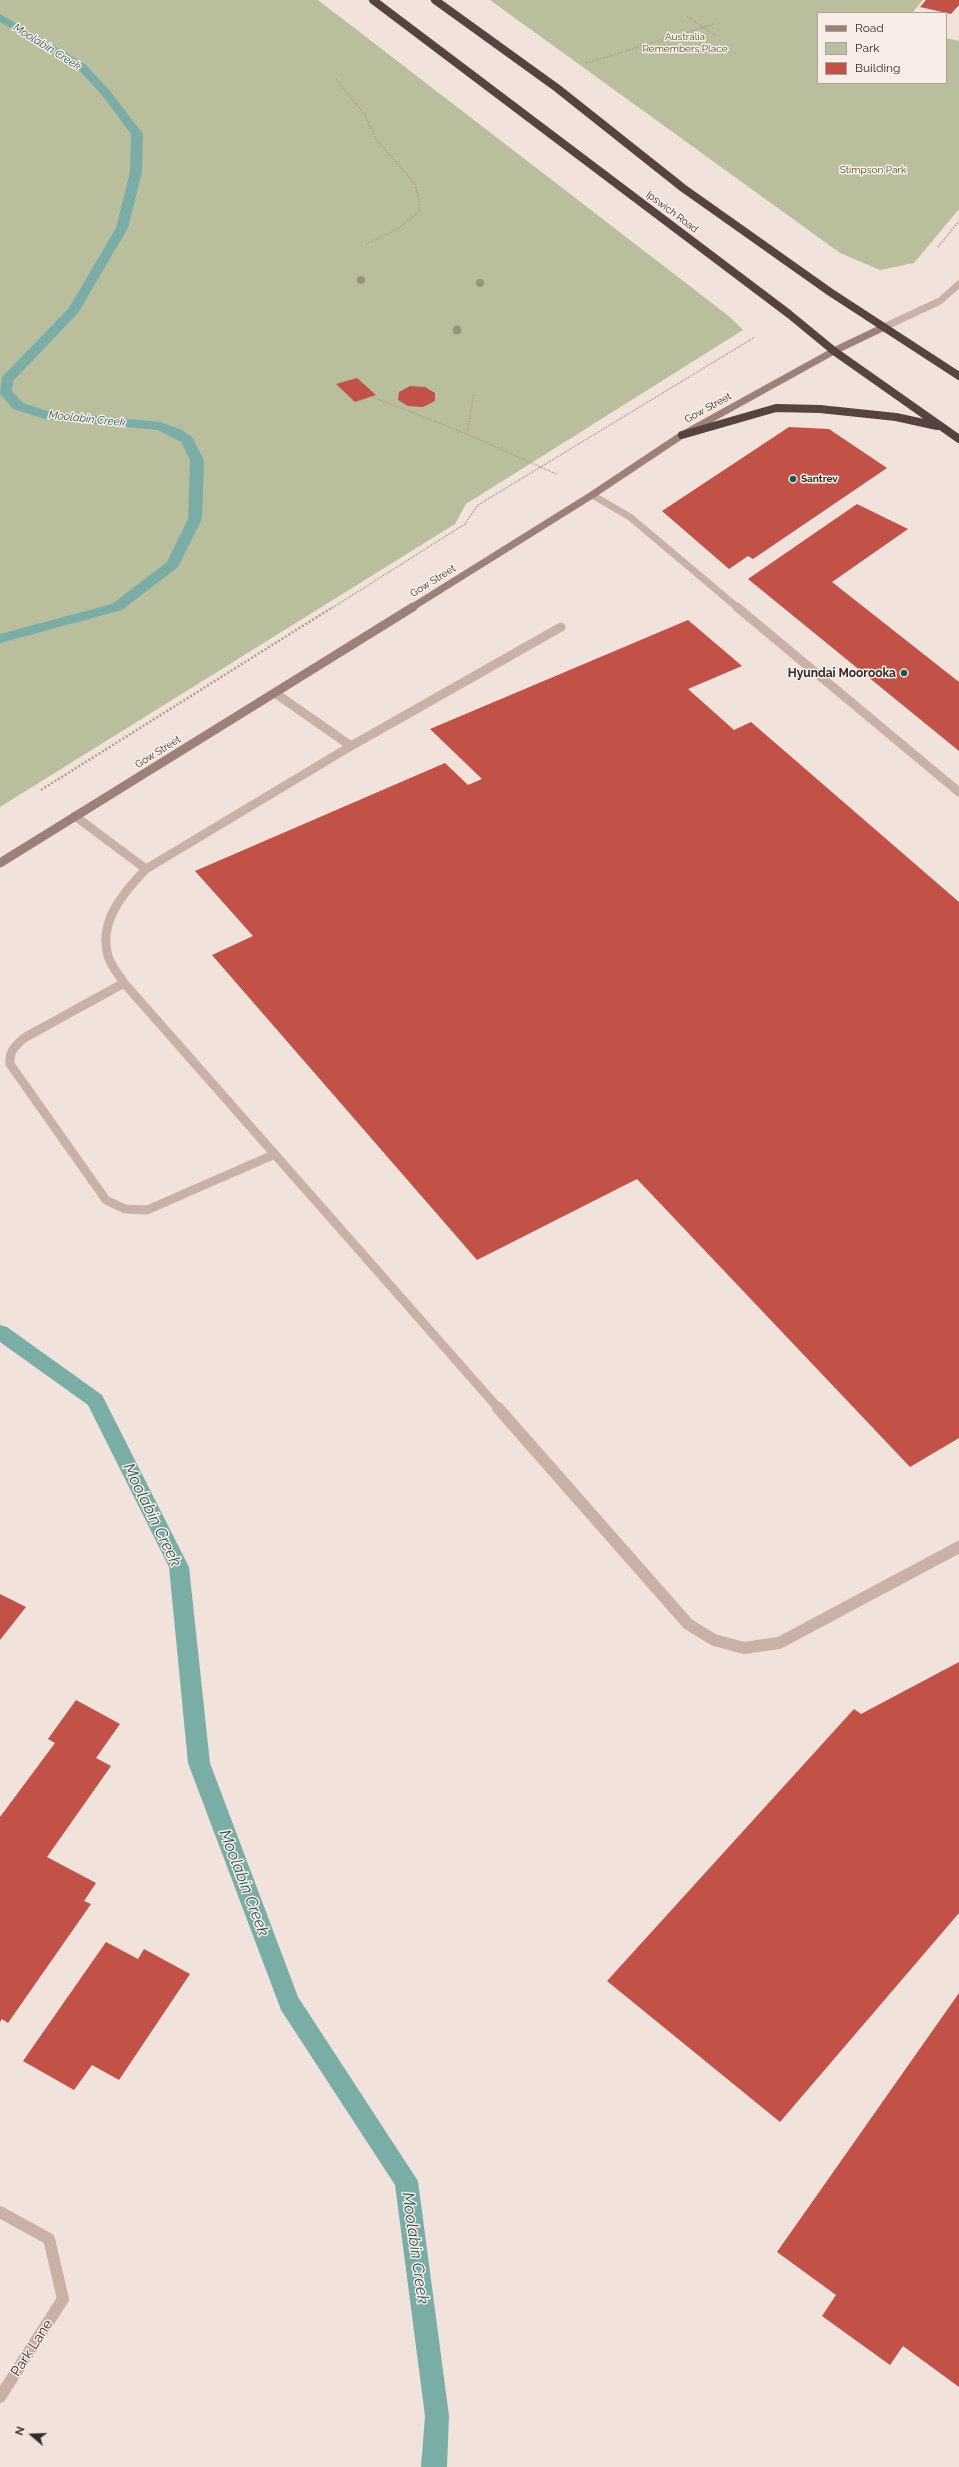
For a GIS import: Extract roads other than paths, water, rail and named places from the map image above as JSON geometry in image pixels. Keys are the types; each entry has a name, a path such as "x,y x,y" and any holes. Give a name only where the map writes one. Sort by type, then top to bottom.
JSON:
{"highway":[{"name":"Ipswich Road","path":"373,0 782,309 834,351 959,439"},
{"path":"435,0 556,88 683,188 820,286 959,376"},
{"path":"682,435 776,408 820,409 896,417 942,427"}],"street":[{"path":"884,328 940,301 959,284"},
{"name":"Gow Street","path":"0,863 592,495 682,435 834,351 884,328"},
{"path":"592,495 630,517 959,792"},
{"path":"561,627 351,746 146,869 124,892 113,910 106,932 108,956 124,984 273,1155 688,1624 714,1640 744,1648 779,1642 959,1547"},
{"path":"275,693 351,746"},
{"path":"75,816 146,869"},
{"path":"124,984 24,1038 12,1048 8,1055 10,1064 106,1200 118,1208 133,1212 147,1210 273,1155"},
{"name":"Park Lane","path":"0,2212 49,2239 63,2299 0,2397"}],"waterway":[{"name":"Moolabin Creek","path":"0,17 81,66 106,93 137,134 136,172 122,228 102,265 74,310 7,380 5,392 18,406 45,415 160,426 177,433 187,440 197,460 195,519 173,564 117,607 0,639"},
{"name":"Moolabin Creek","path":"0,1332 95,1400 179,1567 199,1763 289,2003 406,2181 437,2416 434,2467"}],"place":[{"name":"Santrev","path":"793,479"},
{"name":"Hyundai Moorooka","path":"904,673"}],"park label":[{"name":"Australia Remembers Place","path":"685,42"},
{"name":"Stimpson Park","path":"873,170"}]}
